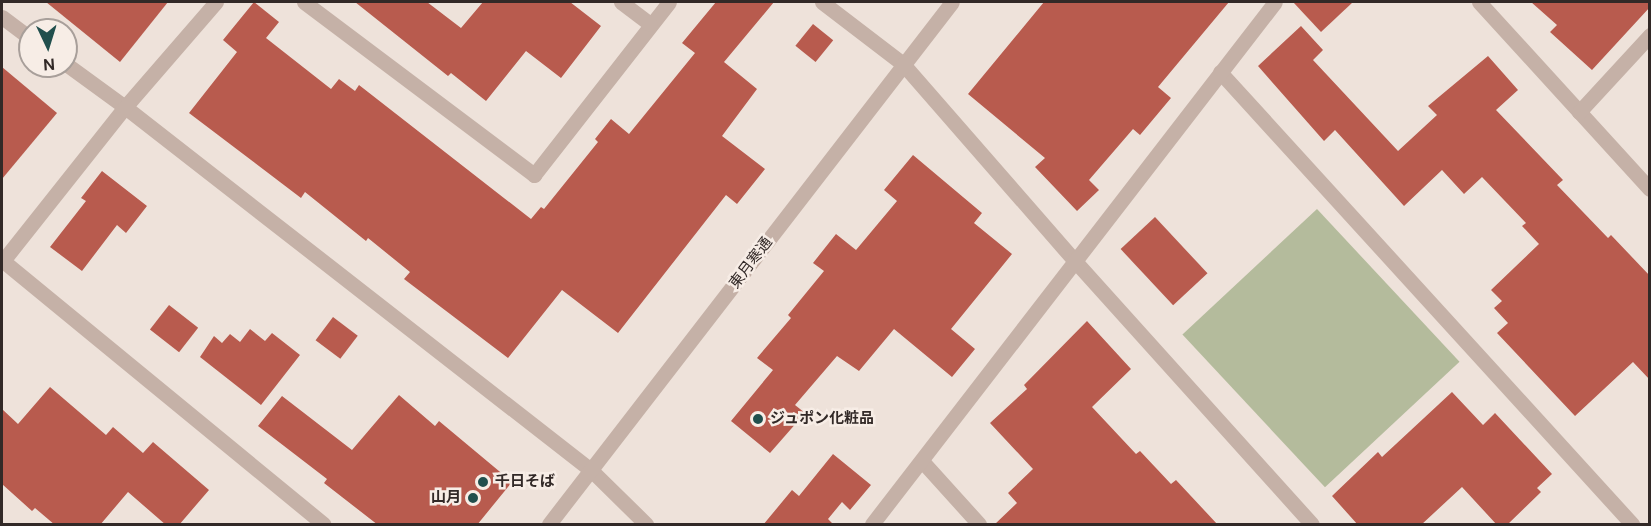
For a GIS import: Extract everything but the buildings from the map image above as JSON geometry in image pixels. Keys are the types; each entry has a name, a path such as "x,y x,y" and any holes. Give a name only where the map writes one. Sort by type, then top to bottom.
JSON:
{"street":[{"path":"216,2 125,107 2,261 323,525"},
{"path":"304,2 534,175 669,2"},
{"path":"621,2 650,24"},
{"path":"822,2 903,64 1074,260 1312,525"},
{"name":"東月寒通","path":"549,525 951,2"},
{"path":"873,525 1074,260 1275,2"},
{"path":"1479,2 1650,189"},
{"path":"2,17 18,29"},
{"path":"1579,112 1650,35"},
{"path":"1220,72 1632,525"},
{"path":"78,73 592,471 646,525"},
{"path":"922,461 979,525"}],"green space":[{"path":"1317,209 1460,362 1325,487 1182,334"}],"place":[{"name":"ジュポン化粧品","path":"758,419"},
{"name":"千日そば","path":"483,482"},
{"name":"山月","path":"473,498"}]}
